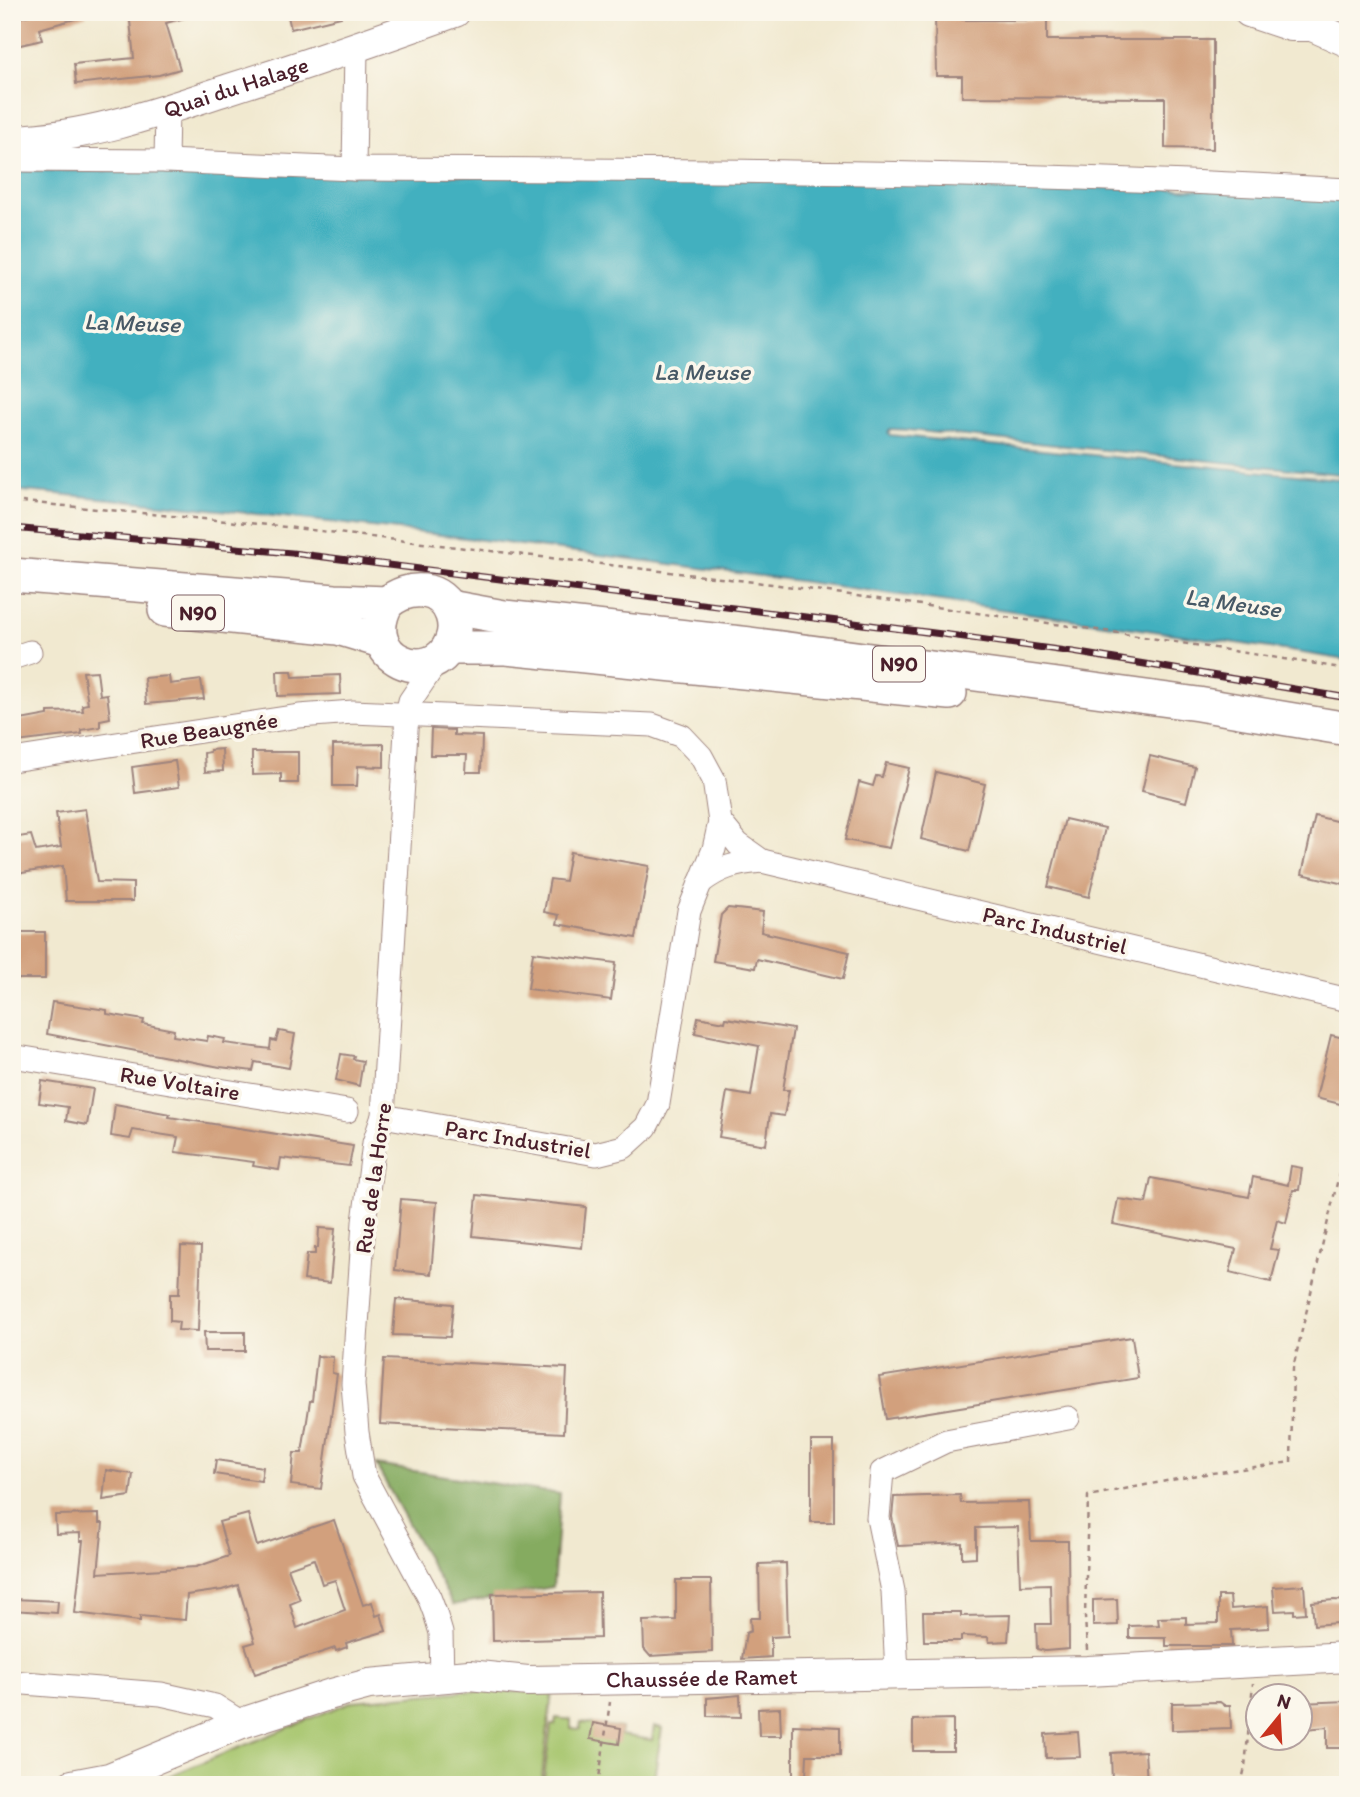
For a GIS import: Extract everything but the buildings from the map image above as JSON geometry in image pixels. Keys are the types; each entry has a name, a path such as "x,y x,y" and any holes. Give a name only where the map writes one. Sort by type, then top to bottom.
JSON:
{"highway":[{"name":"N90","path":"12,575 387,603"},
{"path":"419,589 441,598 449,607 455,628 444,653 427,664 414,665 387,649 379,628 380,615 396,595 419,589"},
{"name":"N90","path":"12,598 100,603 338,628 387,649"},
{"name":"N90","path":"449,607 504,617 750,644 1051,684 1198,704 1348,729"},
{"name":"N90","path":"444,653 506,648 1050,704 1348,748"}],"main road":[{"name":"Quai du Halage","path":"12,140 29,140 92,129 167,109 356,48 455,12"},
{"path":"1249,12 1291,26 1311,17 1348,42"},
{"name":"Chaussée de Ramet","path":"72,1785 121,1774 242,1723 369,1684 469,1675 528,1681 1088,1671 1348,1657"}],"street":[{"path":"354,169 356,48"},
{"path":"166,161 167,109"},
{"path":"12,160 166,161 354,169 809,171 1197,182 1348,190"},
{"path":"387,649 409,707"},
{"path":"409,707 444,653"},
{"name":"Rue Beaugnée","path":"12,760 299,716 409,707"},
{"name":"Parc Industriel","path":"383,1116 596,1154 624,1147 646,1127 658,1104 689,911 714,849 720,822 714,780 701,756 681,736 652,725 409,707"},
{"name":"Rue de la Horre","path":"409,707 383,1116 374,1143 364,1222 353,1384 364,1476 429,1597 441,1633 442,1679"},
{"name":"Parc Industriel","path":"720,822 738,844 762,861"},
{"name":"Parc Industriel","path":"700,883 715,871 734,864 762,861 1348,1000"},
{"name":"Rue Voltaire","path":"12,1056 347,1111"},
{"path":"897,1674 894,1591 878,1518 881,1472 946,1441 1068,1418"},
{"path":"12,1682 161,1694 215,1706 242,1723"}],"path":[{"path":"12,501 270,525 772,584 1112,632 1348,669"},
{"path":"1088,1671 1085,1617 1088,1496 1198,1475 1290,1462 1293,1368 1347,1141"},
{"path":"1241,1785 1256,1662"},
{"path":"598,1785 607,1725"}],"green space":[{"path":"376,1465 560,1494 553,1587 453,1605"},
{"path":"466,1691 552,1692 541,1785 147,1785 353,1701"},
{"path":"556,1718 571,1720 571,1728 580,1729 581,1722 621,1728 620,1735 652,1740 654,1726 662,1728 653,1785 543,1785 551,1725 555,1725"}],"water":[{"name":"La Meuse","path":"12,170 774,179 1223,190 1348,199 1348,475 908,430 890,429 888,433 1348,480 1348,660 872,591 550,548 228,511 12,490"}],"railway":[{"path":"12,528 292,553 950,635 1073,652 1348,698"}]}
